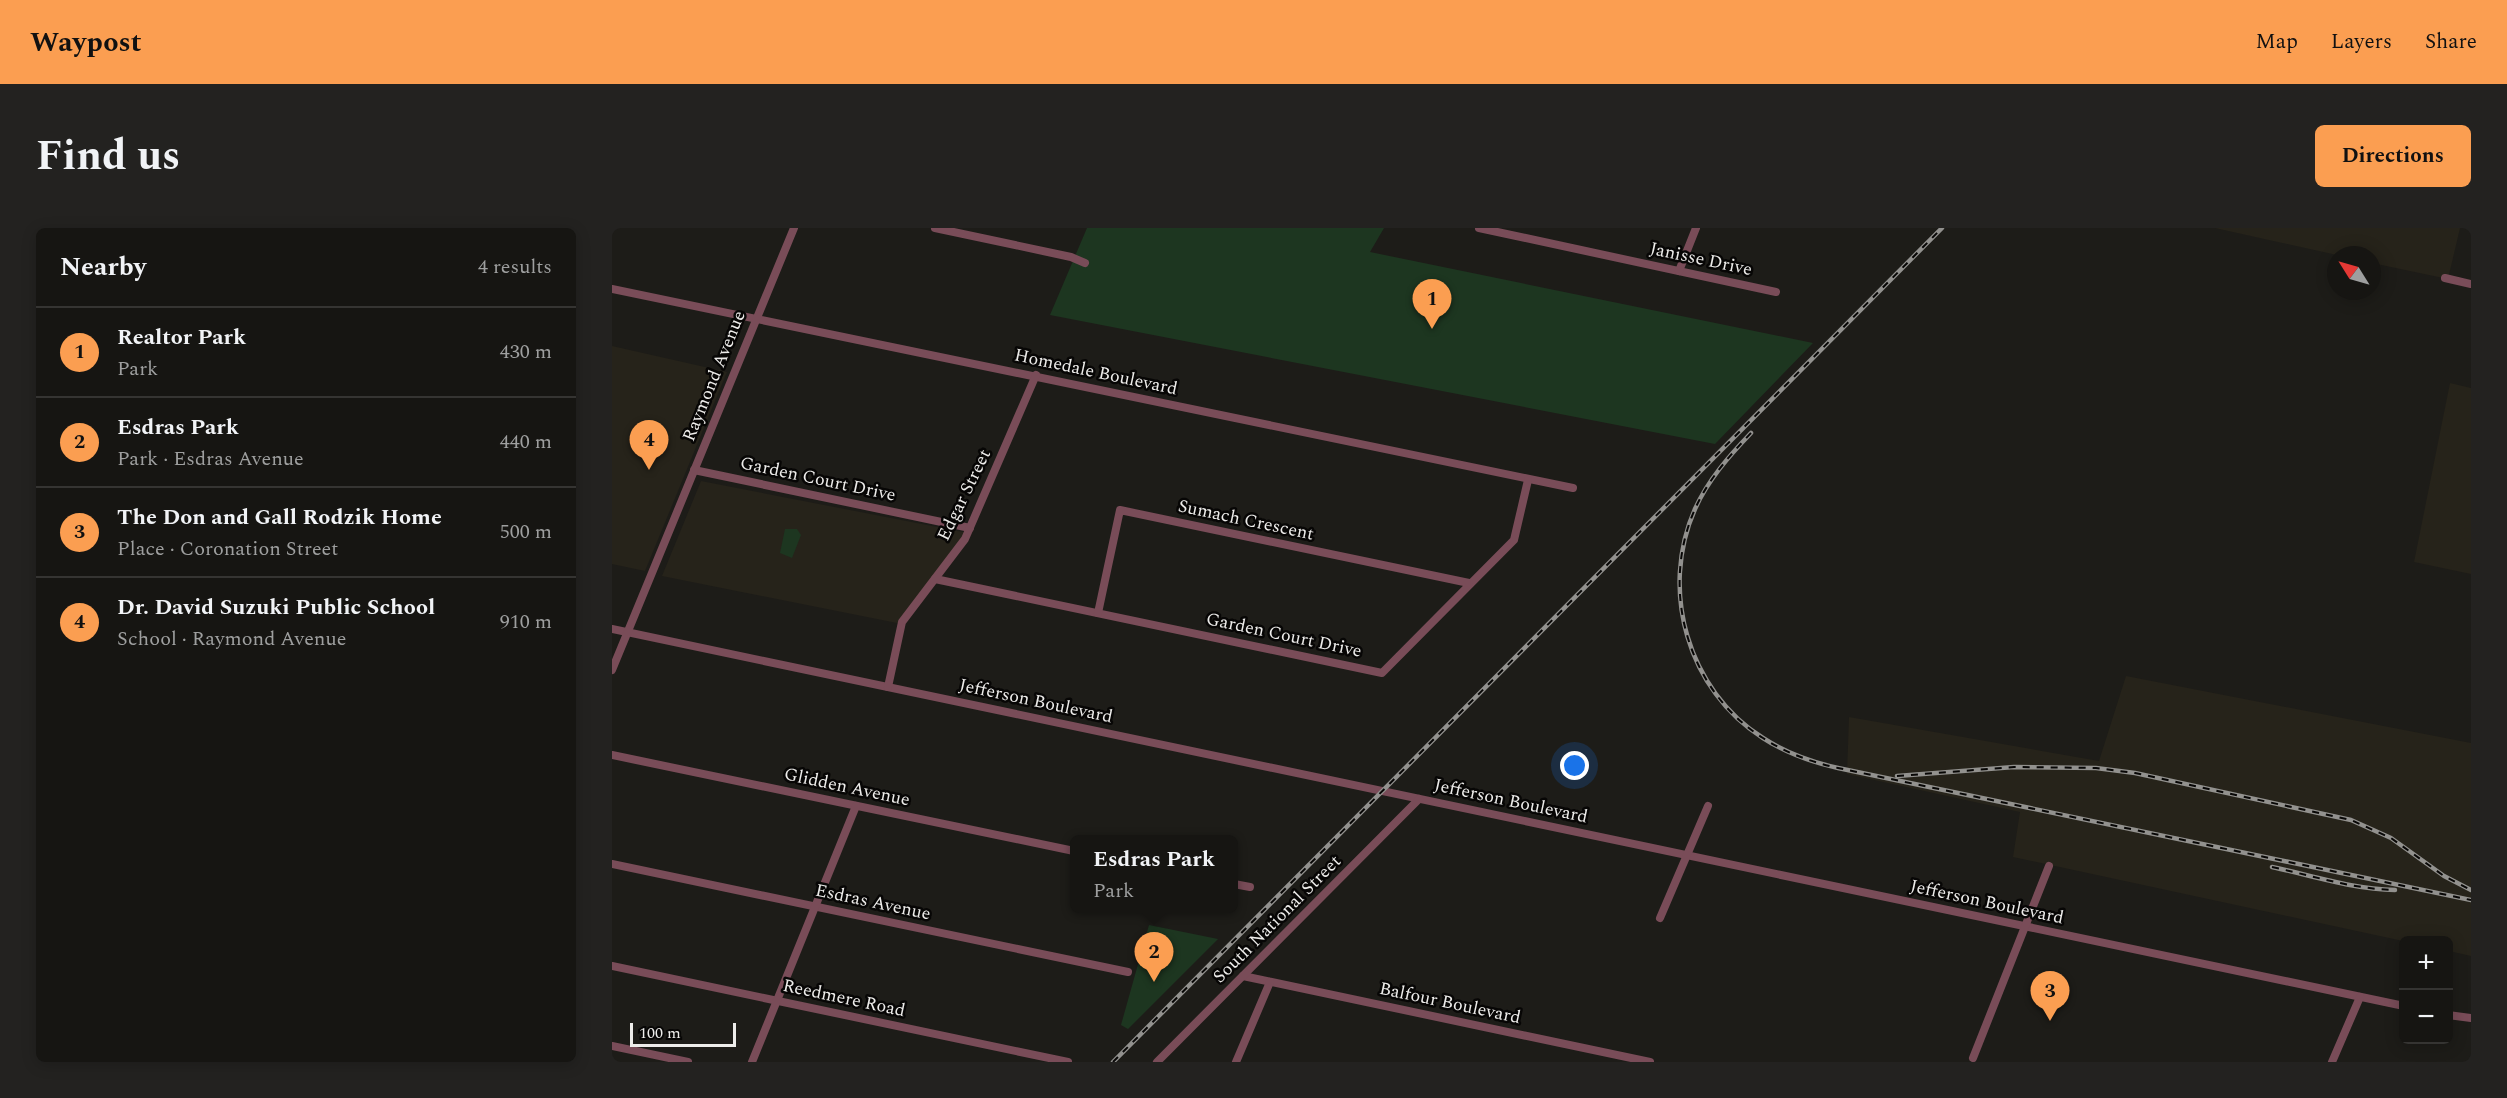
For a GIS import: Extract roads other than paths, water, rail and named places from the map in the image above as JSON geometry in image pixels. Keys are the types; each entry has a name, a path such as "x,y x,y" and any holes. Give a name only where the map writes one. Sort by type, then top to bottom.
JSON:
{"street":[{"name":"Raymond Avenue","path":"612,670 794,228"},
{"path":"935,228 1071,257 1085,263"},
{"name":"Janisse Drive","path":"1479,228 1776,292"},
{"path":"1679,271 1696,228"},
{"path":"2445,278 2471,284"},
{"name":"Homedale Boulevard","path":"612,289 1036,375 1573,489"},
{"name":"Edgar Street","path":"888,687 902,622 965,539 1036,375"},
{"name":"Garden Court Drive","path":"694,470 970,528"},
{"name":"Garden Court Drive","path":"935,579 1382,673 1514,540 1528,480"},
{"name":"Sumach Crescent","path":"1098,613 1119,510 1469,583"},
{"name":"Jefferson Boulevard","path":"612,629 2399,1005"},
{"name":"Glidden Avenue","path":"612,755 1070,850"},
{"name":"South National Street","path":"1157,1062 1419,799"},
{"path":"752,1062 856,806"},
{"path":"1660,918 1708,806"},
{"name":"Esdras Avenue","path":"612,864 1128,972"},
{"path":"1973,1058 2049,867"},
{"path":"1238,885 1250,887"},
{"name":"Reedmere Road","path":"612,966 1068,1062"},
{"name":"Balfour Boulevard","path":"1243,976 1650,1062"},
{"path":"1236,1062 1270,982"},
{"path":"2332,1062 2360,996"},
{"path":"2453,1016 2471,1020"},
{"path":"612,1046 688,1062"}],"railway":[{"path":"1113,1062 1942,228"},
{"path":"1751,433 1720,469 1706,488 1695,509 1685,540 1680,572 1681,605 1687,636 1699,666 1716,694 1737,718 1763,738 1799,756 1838,768 2471,900"},
{"path":"1897,776 2014,767 2096,768 2135,773 2351,820 2391,838 2444,876 2471,890"},
{"path":"2272,867 2348,885 2395,890"}],"place":[{"name":"Realtor Park","path":"1432,329"},
{"name":"Dr. David Suzuki Public School","path":"649,470"},
{"name":"Esdras Park","path":"1154,982"},
{"name":"The Don and Gall Rodzik Home","path":"2050,1021"}]}
